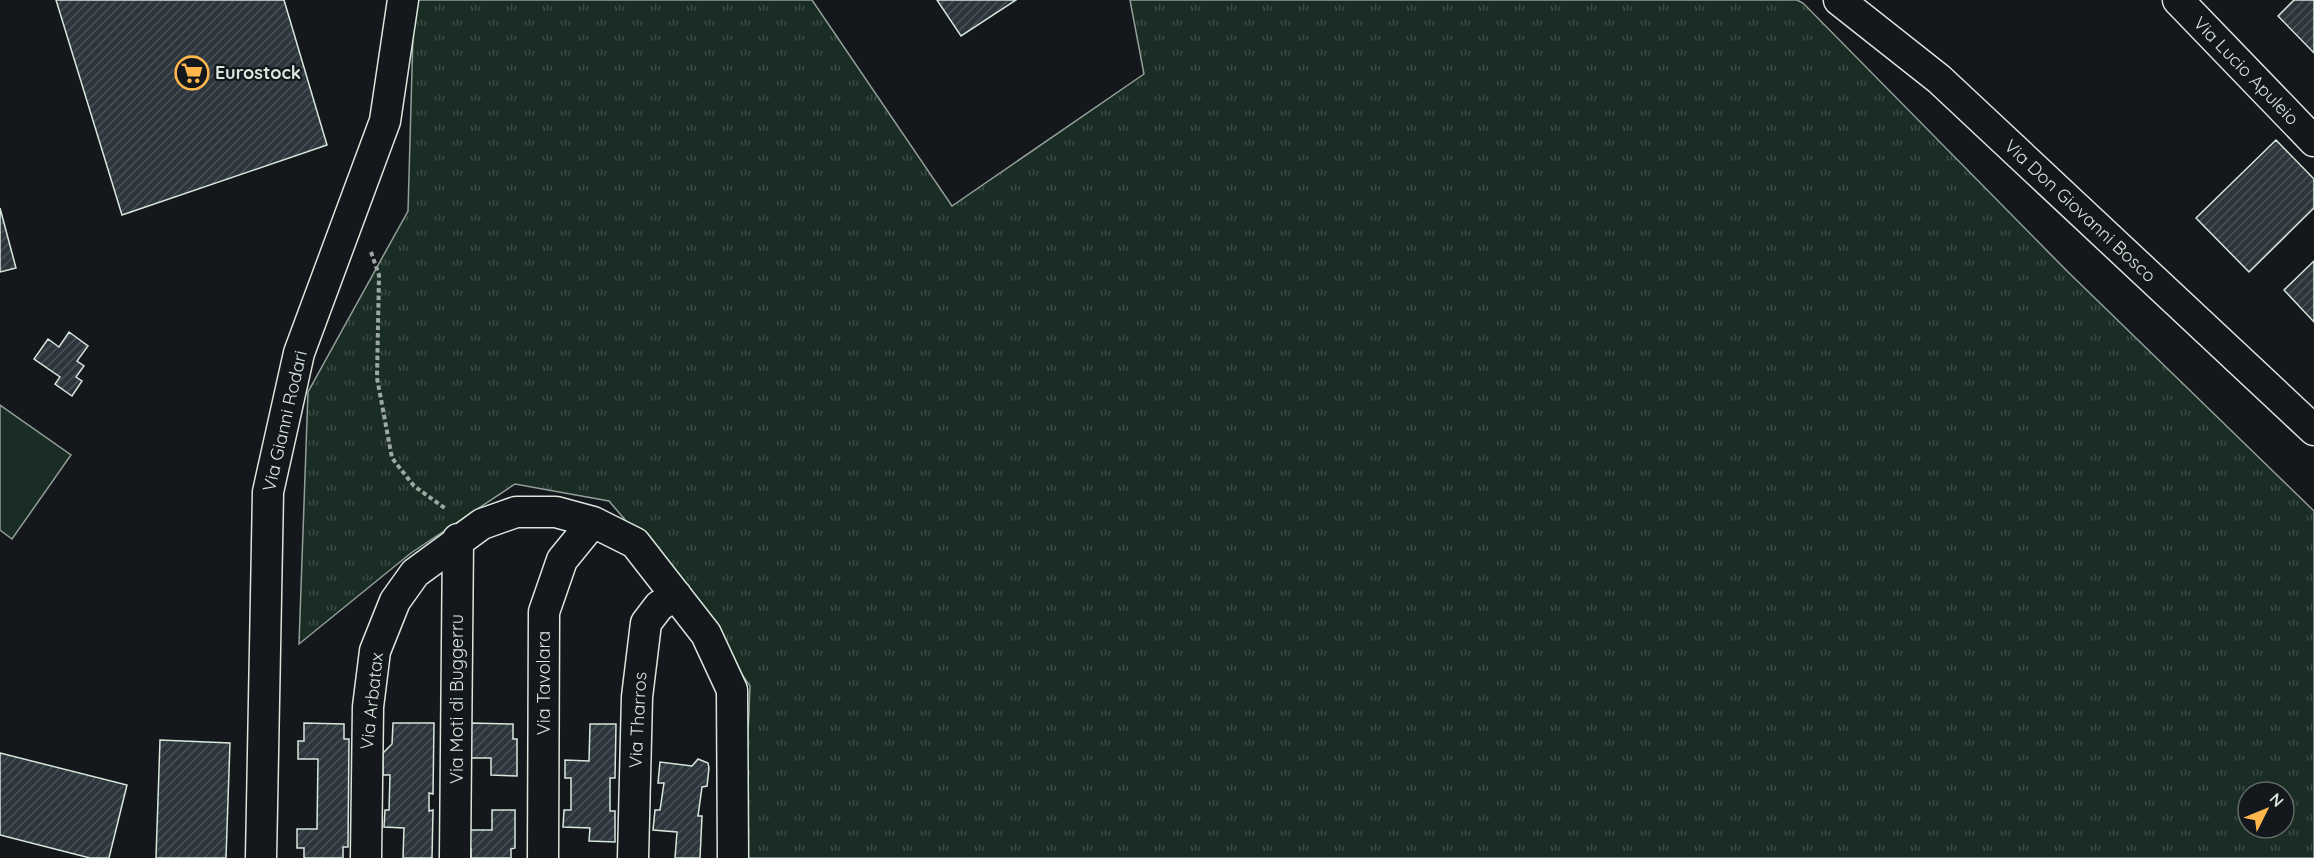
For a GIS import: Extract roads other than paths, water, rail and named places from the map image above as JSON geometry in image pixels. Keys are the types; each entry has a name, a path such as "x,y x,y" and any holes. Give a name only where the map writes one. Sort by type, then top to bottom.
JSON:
{"street":[{"name":"Via Gianni Rodari","path":"261,858 268,492 299,353 385,121 403,0"},
{"name":"Via Don Giovanni Bosco","path":"1839,0 1939,79 2314,430"},
{"name":"Via Lucio Apuleio","path":"2178,0 2314,141"},
{"name":"Via Arbatax","path":"366,858 368,707 375,651 395,601 415,573 470,532 516,512 556,512 593,522 635,543 706,634 732,690 732,858"},
{"name":"Via Tavolara","path":"543,858 544,612 562,560 593,522"},
{"name":"Via Moti di Buggerru","path":"455,858 470,532"},
{"name":"Via Tharros","path":"633,858 637,697 646,623 659,606 676,595"}],"place":[{"name":"Eurostock","path":"192,73"}]}
